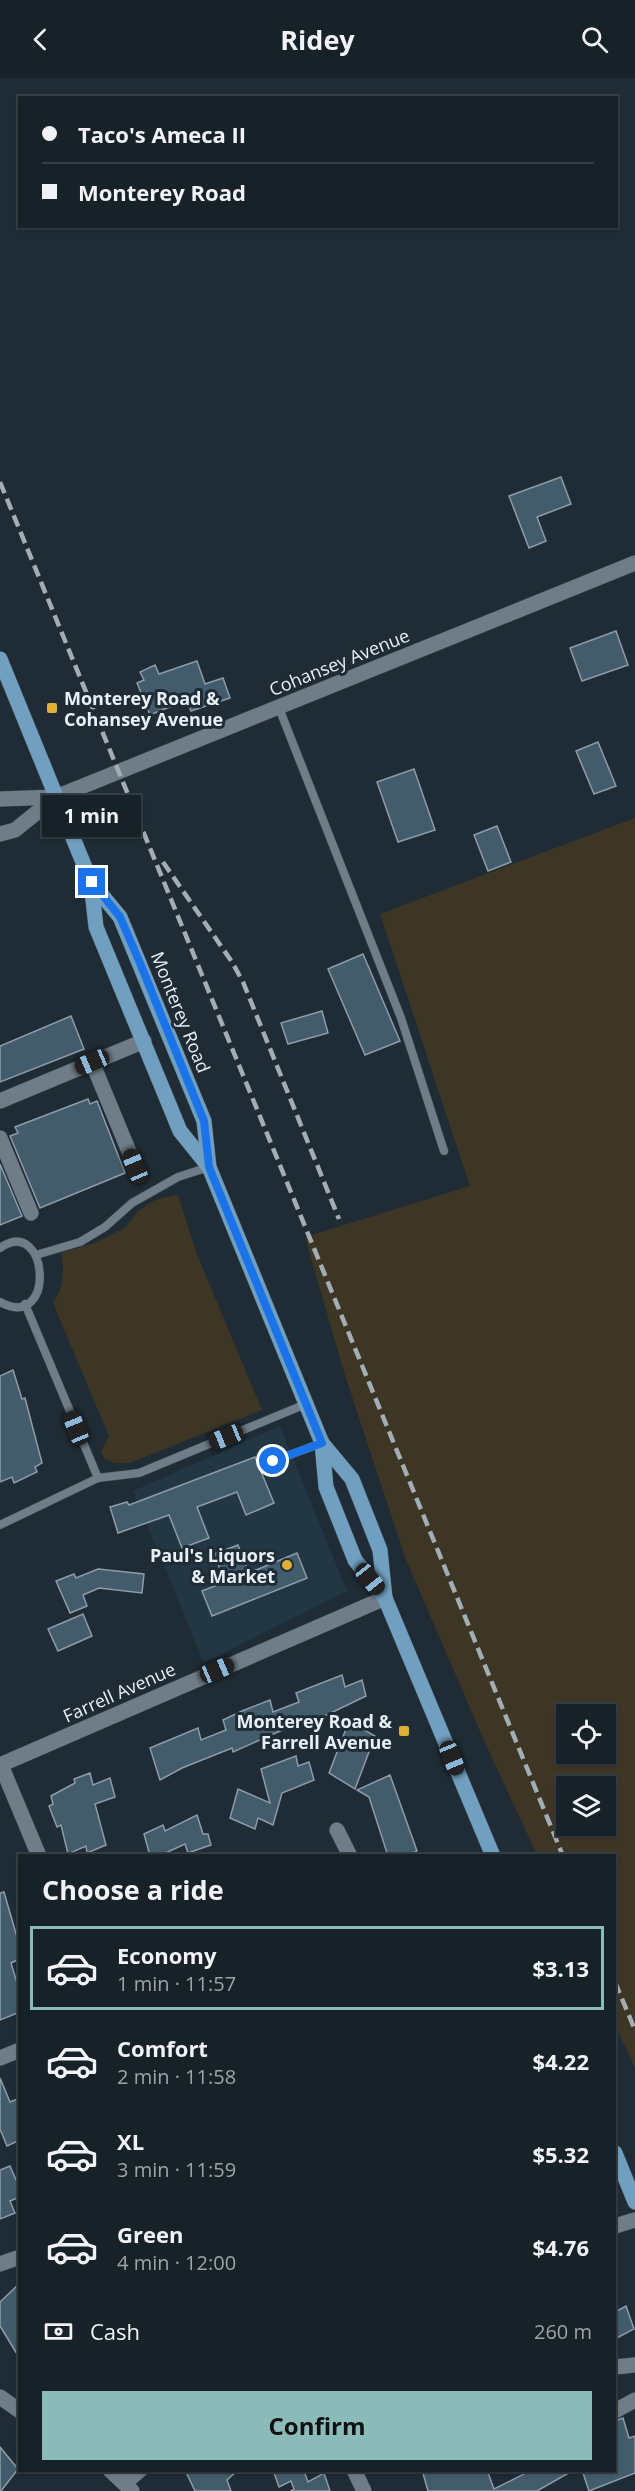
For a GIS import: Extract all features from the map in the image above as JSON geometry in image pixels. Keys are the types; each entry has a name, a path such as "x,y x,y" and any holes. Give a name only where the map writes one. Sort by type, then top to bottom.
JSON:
{"main road":[{"name":"Monterey Road","path":"0,658 92,882 120,917 204,1121 209,1167 322,1443 326,1487 355,1560 385,1598 492,1854"},
{"name":"Monterey Road","path":"92,882 96,927 180,1131 209,1167"},
{"name":"Monterey Road","path":"322,1443 352,1479 380,1550 385,1598"},
{"path":"616,2155 635,2202"}],"street":[{"name":"Cohansey Avenue","path":"0,834 15,830 56,797 635,562"},
{"name":"Cohansey Avenue","path":"0,799 56,797"},
{"path":"0,1101 144,1041"},
{"path":"92,1062 135,1166"},
{"path":"0,1138 31,1213"},
{"name":"Farrell Avenue","path":"0,1765 385,1598"},
{"path":"0,1765 38,1854"},
{"path":"338,1830 349,1854"},
{"path":"0,2058 18,2051"},
{"path":"616,2226 635,2220"},
{"path":"0,2264 18,2258"},
{"path":"616,2367 635,2365"},
{"path":"0,2397 18,2410"},
{"path":"616,2410 635,2400"},
{"path":"112,2472 128,2487 139,2472"},
{"path":"355,2472 363,2491"}],"lane":[{"path":"279,708 401,1018 444,1151"},
{"path":"36,1256 80,1242 105,1227 132,1203 178,1177 209,1167"},
{"path":"0,1248 15,1242 24,1244 36,1256 41,1271 36,1293 25,1304 9,1307 0,1302"},
{"path":"25,1304 98,1478"},
{"path":"0,1525 98,1478 139,1473 306,1404"},
{"path":"273,1461 322,1443"}],"shaded area":[{"path":"635,818 635,2068 616,2027 616,1854 537,1854 482,1736 405,1557 344,1372 305,1237 470,1186 380,914"},
{"path":"178,1195 196,1252 262,1410 130,1463 115,1463 105,1459 101,1451 109,1436 53,1303 63,1279 61,1253 97,1242 126,1227 138,1211 155,1200"},
{"path":"280,1426 347,1591 204,1663 133,1491"}],"building":[{"path":"561,477 571,504 537,517 546,541 529,548 509,496"},
{"path":"616,631 628,665 582,681 570,648"},
{"path":"197,661 205,684 223,678 230,698 191,711 187,700 150,715 137,683 144,680 140,672 155,665 159,674"},
{"path":"598,742 616,786 594,794 576,751"},
{"path":"414,769 435,830 398,842 377,782"},
{"path":"497,826 511,862 488,871 474,835"},
{"path":"363,954 400,1041 365,1055 328,969"},
{"path":"322,1011 328,1033 288,1044 281,1023"},
{"path":"71,1016 84,1049 0,1082 0,1046"},
{"path":"88,1099 90,1104 97,1101 125,1173 40,1208 10,1136 18,1133 15,1127"},
{"path":"0,1164 22,1216 0,1225"},
{"path":"13,1370 22,1399 25,1398 42,1463 35,1467 37,1472 14,1483 12,1477 0,1482 0,1376"},
{"path":"255,1457 274,1503 246,1515 237,1492 197,1507 209,1538 182,1548 169,1515 118,1533 110,1507 127,1502 129,1505"},
{"path":"238,1545 249,1573 297,1553 307,1578 212,1616 202,1591 225,1582 214,1554"},
{"path":"98,1569 144,1574 142,1593 99,1588 83,1595 87,1606 70,1613 56,1581 74,1574 76,1578"},
{"path":"83,1614 92,1636 58,1651 48,1629"},
{"path":"342,1675 345,1687 362,1680 366,1696 306,1725 305,1720 233,1752 232,1748 182,1768 160,1780 150,1748 198,1728 201,1740 226,1730 223,1720 242,1711 270,1700 273,1712 299,1702 296,1693"},
{"path":"349,1721 375,1736 355,1789 329,1773"},
{"path":"296,1756 298,1766 309,1762 314,1780 282,1793 273,1825 258,1818 255,1829 230,1818 238,1789 270,1803 261,1769"},
{"path":"90,1773 93,1785 110,1778 115,1797 95,1804 106,1845 87,1853 86,1846 68,1854 61,1825 57,1827 49,1806 53,1804 51,1796 75,1783 74,1779"},
{"path":"390,1775 417,1851 411,1854 387,1854 369,1797 357,1790"},
{"path":"197,1815 203,1834 208,1834 211,1845 188,1853 185,1844 163,1854 149,1854 144,1834 163,1825 165,1831"},
{"path":"4,1892 18,1937 18,1960 11,1963 18,1986 18,2013 0,2020 0,1893"},
{"path":"0,2078 10,2102 18,2099 18,2141 7,2146 0,2129"},
{"path":"10,2166 18,2184 18,2198 10,2201 15,2213 0,2219 0,2170"},
{"path":"18,2285 18,2356 0,2326 0,2302"},
{"path":"626,2306 634,2329 616,2338 616,2311"},
{"path":"623,2418 629,2438 635,2436 635,2473 589,2491 583,2472 616,2472 616,2421"},
{"path":"0,2447 18,2469 1,2491 0,2491"},
{"path":"186,2472 236,2472 227,2480 231,2491 195,2491"},
{"path":"274,2472 308,2472 305,2474 308,2482 324,2473 330,2491 291,2491 294,2489 291,2481 279,2487"},
{"path":"423,2472 488,2472 494,2489 528,2472 570,2472 537,2491 428,2491"}],"railway":[{"path":"0,482 562,1854"},
{"path":"163,862 232,962 243,982 339,1219"},
{"path":"616,1984 635,2030"}],"place":[{"name":"Monterey Road & Cohansey Avenue","path":"52,708"},
{"name":"Paul's Liquors & Market","path":"287,1565"},
{"name":"Monterey Road & Farrell Avenue","path":"404,1731"}],"route":[{"path":"92,882 120,917 180,1062 204,1121 209,1167 322,1443 273,1461"}]}
